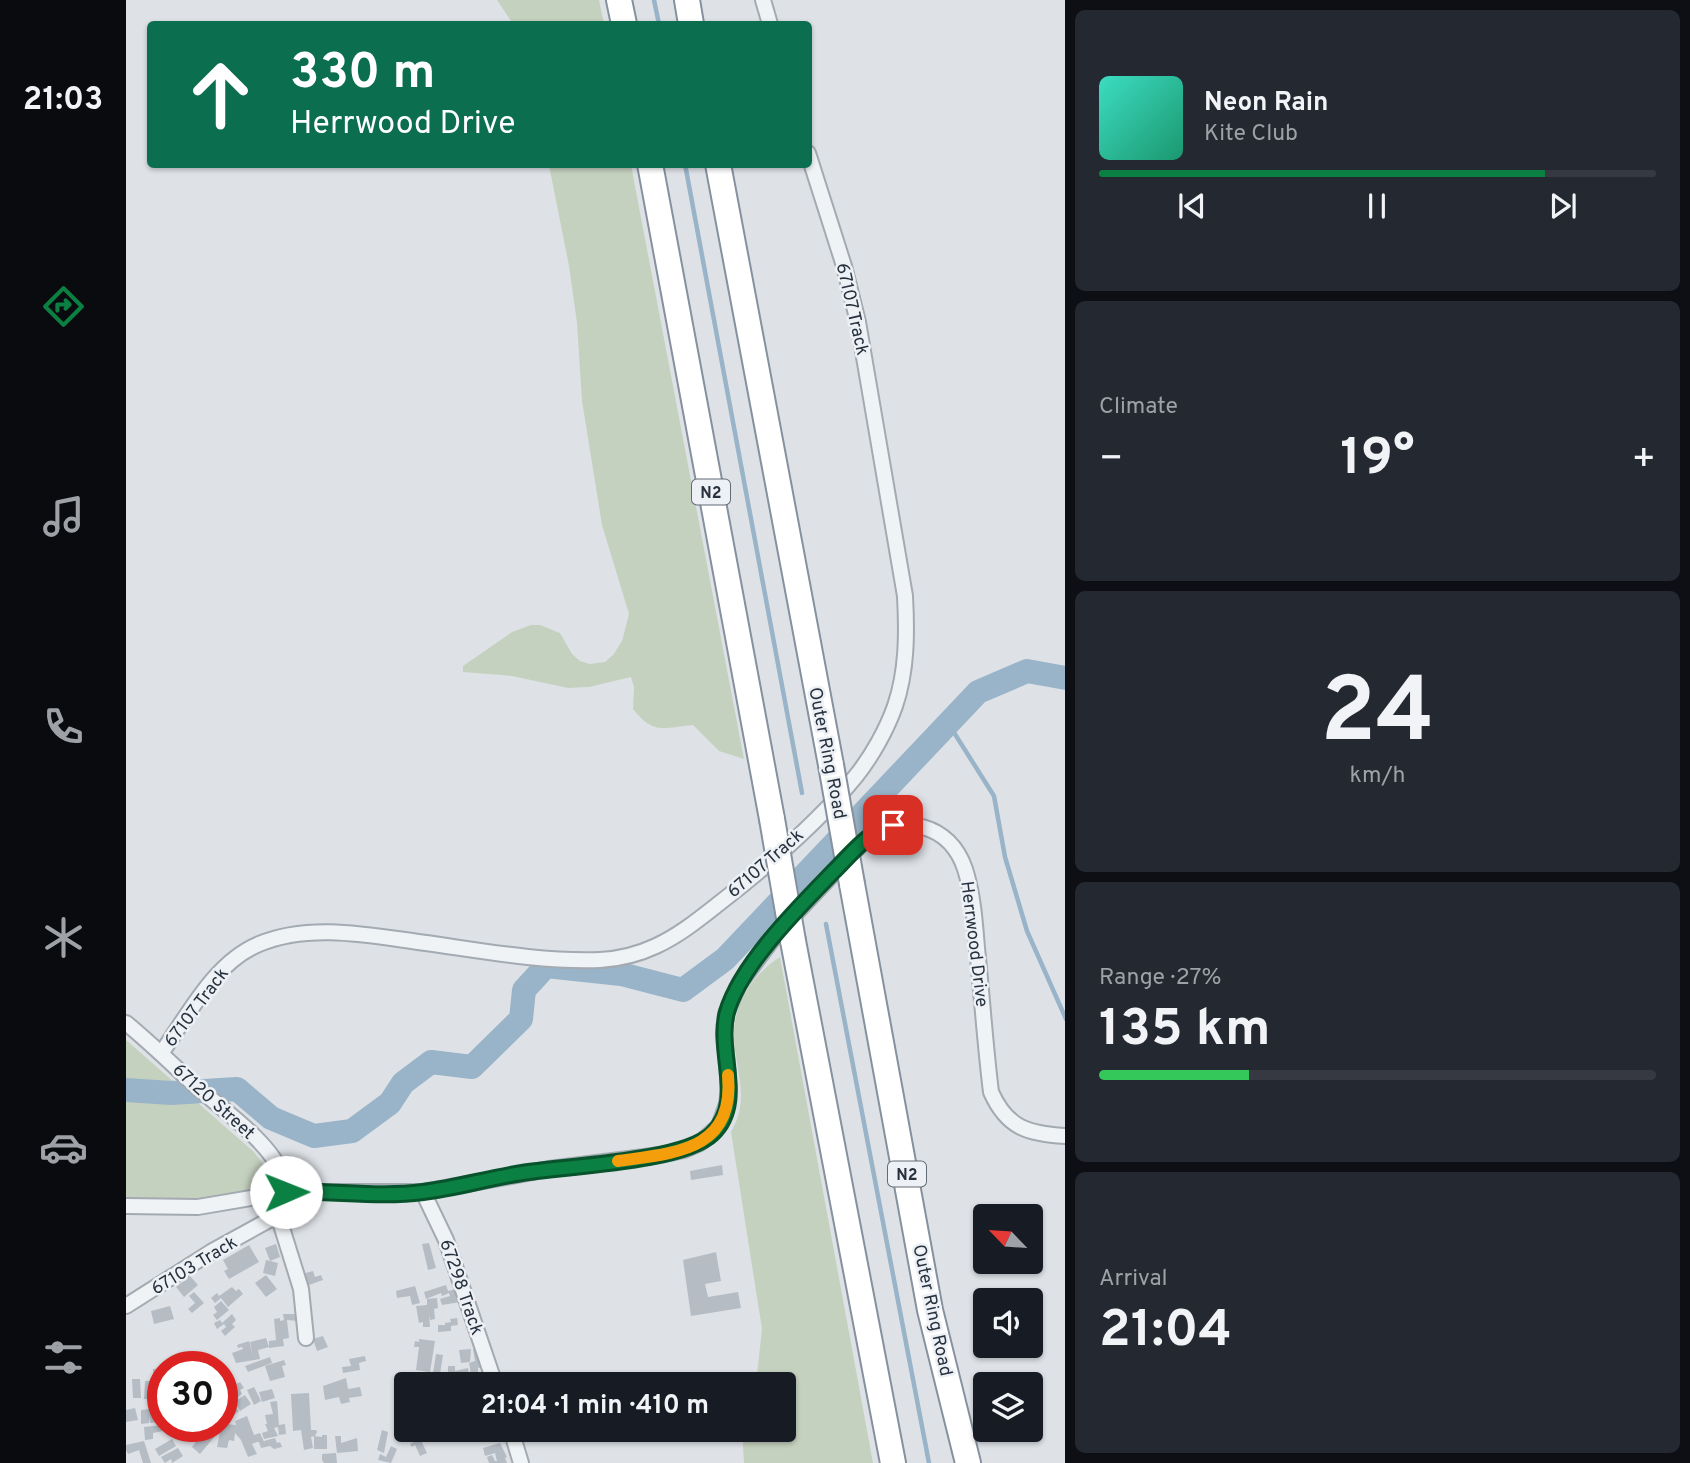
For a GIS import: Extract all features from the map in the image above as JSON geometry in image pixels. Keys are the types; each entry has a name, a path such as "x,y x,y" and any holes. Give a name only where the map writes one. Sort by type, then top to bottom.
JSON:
{"highway":[{"path":"619,0 623,21"},
{"path":"687,0 690,21"},
{"name":"N2","path":"651,168 772,819 786,937 893,1463"},
{"name":"Outer Ring Road","path":"719,168 930,1310 968,1463"}],"street":[{"path":"763,0 770,21"},
{"name":"67107 Track","path":"162,1052 227,964 259,944 290,935 371,935 498,954 602,960 630,956 657,946 685,929 741,886 811,824 857,775 894,707 904,663 907,629 905,596 858,322 844,266 812,166"},
{"name":"Herrwood Drive","path":"126,1206 198,1207 286,1192 423,1192 549,1168 684,1150 711,1135 719,1126 727,1104 729,1088 724,1032 726,1014 739,984 786,937 823,883 875,833 893,825 909,824 940,834 957,853 965,868 974,921 991,1092 997,1107 1019,1127 1034,1133 1065,1136"},
{"name":"67120 Street","path":"126,1023 162,1052 189,1080 267,1149 281,1172 286,1192"},
{"path":"286,1192 278,1215 299,1280 306,1338"},
{"name":"67298 Track","path":"423,1192 446,1240 491,1372"},
{"name":"67103 Track","path":"126,1306 211,1252 278,1215"},
{"path":"515,1442 522,1463"}],"green space":[{"path":"497,0 599,0 603,21 511,21"},
{"path":"550,168 632,168 744,759 719,751 693,725 659,728 647,723 633,709 634,687 631,677 589,687 568,688 512,676 463,672 463,666 512,632 531,625 540,625 560,633 572,654 580,661 590,664 605,662 622,641 629,614 602,525 582,401 577,323"},
{"path":"780,957 873,1463 744,1463 743,1442 796,1442 796,1372 757,1372 762,1329 731,1132 741,1101 735,1022 738,1009 750,985"},
{"path":"126,1040 254,1152 263,1164 249,1189 241,1194 217,1199 126,1199"}],"building":[{"path":"722,1165 723,1175 691,1180 690,1171"},
{"path":"429,1243 436,1268 428,1270 422,1244"},
{"path":"276,1244 280,1257 270,1261 265,1248"},
{"path":"249,1245 259,1262 229,1279 224,1271 228,1269 223,1260"},
{"path":"716,1252 721,1281 705,1284 708,1297 738,1292 741,1308 691,1316 683,1260"},
{"path":"266,1260 278,1263 275,1276 263,1273"},
{"path":"313,1271 315,1277 321,1275 323,1280 306,1286 302,1274"},
{"path":"266,1275 277,1289 266,1297 255,1283"},
{"path":"190,1276 198,1285 184,1297 176,1287"},
{"path":"446,1285 448,1291 456,1289 460,1302 442,1305 440,1299 450,1296 449,1293 426,1299 424,1292"},
{"path":"415,1286 420,1303 412,1305 410,1296 397,1298 396,1291"},
{"path":"232,1287 243,1294 228,1307 221,1298 215,1303 211,1298 217,1293 219,1296"},
{"path":"194,1292 204,1303 192,1313 188,1309 195,1303 189,1296"},
{"path":"437,1298 435,1319 430,1320 429,1314 430,1327 423,1327 423,1322 419,1323 416,1306 427,1305 427,1299"},
{"path":"221,1301 229,1310 217,1320 213,1315 217,1312 214,1307"},
{"path":"170,1306 174,1319 154,1324 151,1311"},
{"path":"232,1314 236,1320 232,1324 235,1327 225,1336 221,1331 226,1327 224,1324 217,1329 214,1323 220,1320 222,1323"},
{"path":"283,1314 298,1314 298,1321 287,1320 289,1338 283,1339 284,1346 269,1348 269,1341 276,1340 274,1319 284,1320"},
{"path":"457,1318 458,1325 451,1326 451,1331 438,1332 438,1325 445,1325 451,1322 450,1319"},
{"path":"323,1336 328,1347 317,1351 313,1339"},
{"path":"266,1338 269,1347 258,1350 260,1359 238,1363 238,1351 243,1349 237,1345 249,1341 253,1356 250,1342"},
{"path":"419,1339 435,1341 430,1372 416,1370 419,1347 414,1347 415,1341 419,1342"},
{"path":"479,1348 484,1367 478,1368 478,1372 471,1372 469,1363 475,1361 473,1349"},
{"path":"471,1349 470,1362 461,1363 459,1350"},
{"path":"436,1354 443,1355 440,1372 433,1372"},
{"path":"365,1356 366,1361 359,1363 360,1370 343,1373 342,1367 351,1366 349,1359"},
{"path":"270,1357 272,1363 248,1372 245,1366"},
{"path":"284,1360 286,1365 282,1366 285,1377 270,1381 265,1366"},
{"path":"448,1366 455,1366 455,1371 468,1368 469,1372 448,1372"},
{"path":"346,1378 348,1389 360,1387 362,1396 349,1398 350,1402 341,1404 339,1397 325,1400 323,1386"},
{"path":"132,1379 140,1379 141,1398 133,1398"},
{"path":"147,1381 147,1399 144,1399"},
{"path":"240,1382 244,1388 240,1390 242,1394 238,1397"},
{"path":"254,1387 261,1401 254,1405 247,1390"},
{"path":"272,1389 275,1398 262,1402 259,1392"},
{"path":"309,1393 311,1430 317,1432 311,1437 313,1448 304,1450 301,1430 293,1431 291,1394"},
{"path":"245,1395 251,1404 240,1411 238,1399"},
{"path":"277,1401 279,1425 285,1424 286,1434 279,1435 278,1427 274,1428 278,1436 264,1439 262,1433 268,1431 265,1415 273,1414 270,1402"},
{"path":"135,1408 138,1420 126,1422 126,1410"},
{"path":"147,1409 147,1423 141,1424 141,1410"},
{"path":"247,1416 254,1435 260,1433 265,1444 264,1441 275,1438 282,1447 261,1448 257,1442 252,1444 257,1454 248,1457 238,1436 238,1420"},
{"path":"144,1427 147,1427 147,1440 145,1440"},
{"path":"382,1430 388,1432 384,1453 377,1450"},
{"path":"327,1435 327,1449 314,1449 314,1436"},
{"path":"335,1436 341,1436 341,1443 357,1438 358,1451 337,1453"},
{"path":"144,1441 151,1463 143,1463 139,1450 128,1454 126,1450 126,1445"},
{"path":"167,1442 174,1442 176,1446 159,1456 155,1449"},
{"path":"196,1442 210,1442 200,1454 192,1447"},
{"path":"218,1442 228,1442 227,1448 217,1447"},
{"path":"422,1442 427,1453 420,1456 415,1445 412,1447 410,1444"},
{"path":"500,1443 507,1463 489,1463 487,1457 492,1455 497,1461 495,1453 485,1456 483,1448"},
{"path":"391,1446 397,1449 391,1463 378,1460 380,1454 386,1457"},
{"path":"178,1448 183,1456 172,1463 171,1459 165,1463 161,1457"},
{"path":"336,1453 337,1463 324,1463 322,1460 322,1454"}],"waterway":[{"path":"654,0 658,21"},
{"path":"686,168 802,793"},
{"path":"126,1090 171,1093 237,1089 271,1118 314,1136 352,1131 390,1103 403,1083 431,1062 472,1067 521,1019 524,990 546,966 621,974 683,990 725,959 978,692 1027,671 1065,678"},
{"path":"948,723 994,796 1005,857 1027,931 1065,1017"},
{"path":"816,861 818,879"},
{"path":"826,924 929,1463"}],"slow traffic":[{"path":"618,1161 684,1150 711,1135 724,1115 729,1088 728,1075"}],"route":[{"path":"286,1192 423,1192 549,1168 660,1155 684,1150 700,1143 719,1126 727,1104 729,1088 724,1032 726,1014 739,984 766,947 823,883 866,839 893,825"}]}
